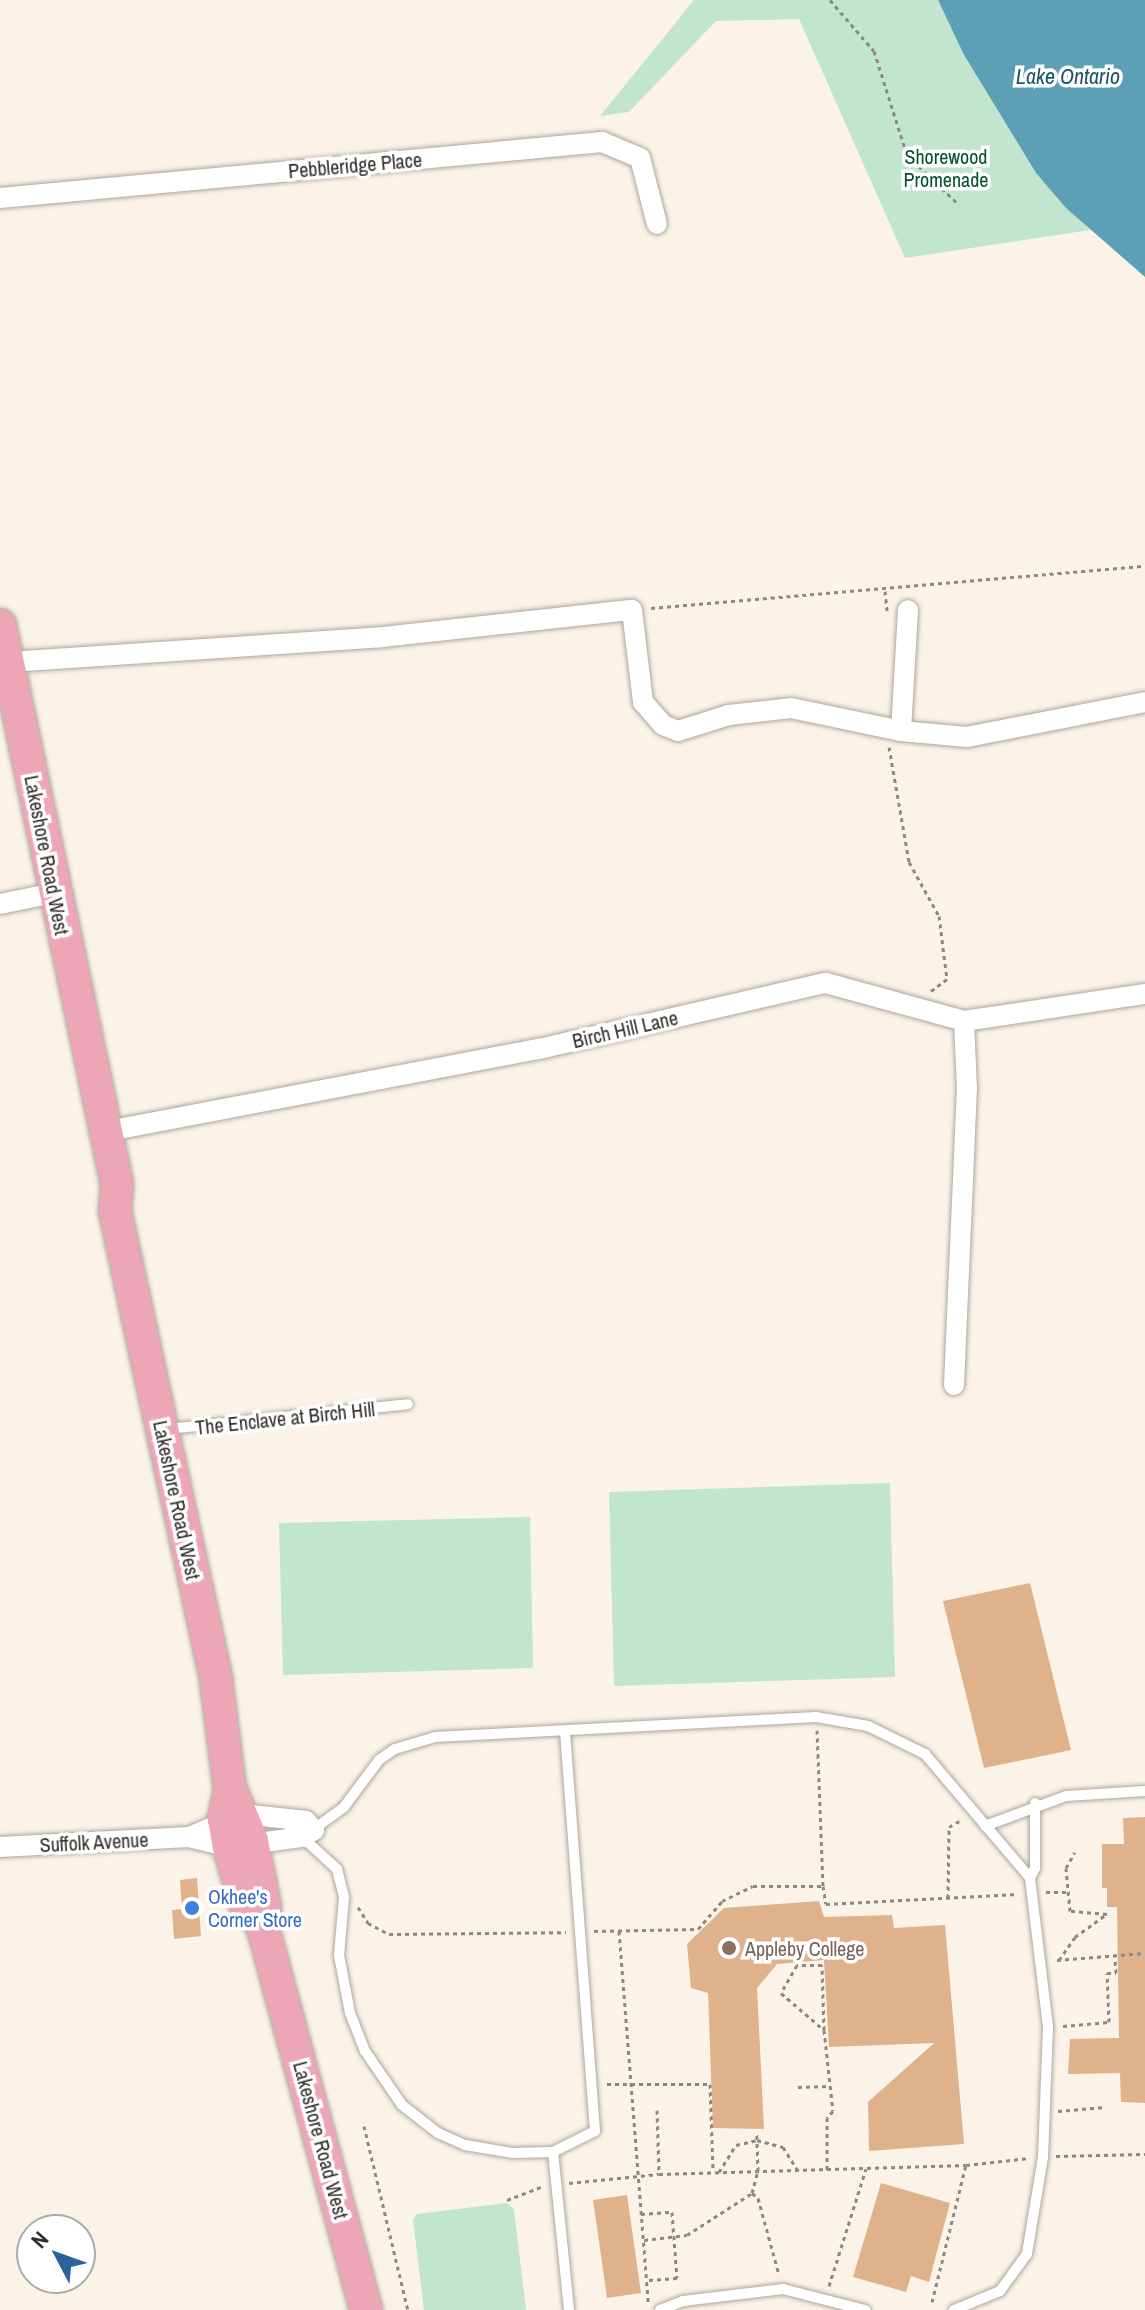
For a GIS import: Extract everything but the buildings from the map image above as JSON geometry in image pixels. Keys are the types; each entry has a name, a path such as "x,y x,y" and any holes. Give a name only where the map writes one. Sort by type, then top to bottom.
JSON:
{"main road":[{"name":"Lakeshore Road West","path":"0,625 103,1132 117,1184 115,1211 216,1680 236,1822 265,1907 262,1924 366,2310"}],"street":[{"name":"Pebbleridge Place","path":"0,198 602,142 640,158 657,224"},
{"path":"8,662 382,637 632,610 643,702 663,725 678,731 729,715 791,708 894,729 967,737 1068,713 1145,702"},
{"path":"894,729 908,610"},
{"path":"0,904 54,893"},
{"name":"Birch Hill Lane","path":"103,1132 539,1049 826,983 964,1021 1145,994"},
{"path":"954,1385 967,1089 964,1021"},
{"path":"236,1822 306,1821 308,1834"},
{"name":"Suffolk Avenue","path":"0,1847 189,1837 236,1822 308,1834"}],"lane":[{"name":"The Enclave at Birch Hill","path":"162,1430 408,1404"},
{"path":"565,1731 595,2131 553,2152 513,2153 465,2145 438,2133 402,2105 365,2051 350,2013 339,1955 344,1898 337,1869 308,1834 344,1807 379,1760 405,1745 435,1737 816,1717 868,1726 925,1754 1030,1878 1033,1893 1048,2027 1043,2157 1027,2254 1000,2291 954,2310"},
{"path":"985,1826 1009,1821 1035,1803 1145,1791"},
{"path":"1030,1878 1035,1868 1035,1803"},
{"path":"553,2152 569,2310"},
{"path":"660,2310 683,2301 783,2289 865,2310"}],"path":[{"path":"830,0 874,51 907,155 957,203"},
{"path":"632,610 1145,566"},
{"path":"885,590 888,619"},
{"path":"894,729 909,862 939,916 947,979 910,1006"},
{"path":"817,1728 826,1904 1069,1892"},
{"path":"948,1898 949,1827 967,1816"},
{"path":"1059,1960 1075,1937 1107,1914 1070,1911 1066,1868 1075,1852"},
{"path":"355,1898 368,1923 389,1934 698,1929 722,1901 753,1886 823,1886"},
{"path":"619,1930 648,2310"},
{"path":"1039,1962 1145,1953"},
{"path":"1048,2027 1109,2022 1107,1973 1116,1973 1115,1957"},
{"path":"824,2030 781,1993 797,1965 822,1965 830,2086 827,2171"},
{"path":"592,2083 710,2084 713,2172"},
{"path":"798,2087 830,2086"},
{"path":"1046,2112 1105,2107"},
{"path":"657,2110 659,2174"},
{"path":"364,2126 408,2310"},
{"path":"643,2240 687,2235 752,2193 758,2171 757,2134"},
{"path":"719,2172 736,2145 757,2140 783,2147 797,2169"},
{"path":"566,2184 659,2174 797,2169 827,2171 966,2165 1043,2157 1145,2154"},
{"path":"932,2302 966,2165"},
{"path":"825,2298 866,2169"},
{"path":"507,2200 543,2186"},
{"path":"752,2193 758,2198 783,2289"},
{"path":"641,2214 672,2212 674,2236 677,2278 646,2280"}],"green space":[{"name":"Shorewood Promenade","path":"694,0 938,0 964,55 1036,173 1090,230 905,258 799,19 716,21 629,112 600,116"},
{"path":"890,1483 895,1677 614,1686 609,1492"},
{"path":"530,1517 533,1668 283,1675 279,1523"},
{"path":"506,2203 514,2209 526,2310 424,2310 413,2220 417,2214"}],"water":[{"name":"Lake Ontario","path":"938,0 1145,0 1145,277 1066,208 1036,173 964,55"}],"place":[{"name":"Okhee's Corner Store","path":"192,1908"},
{"name":"Appleby College","path":"729,1948"}]}
